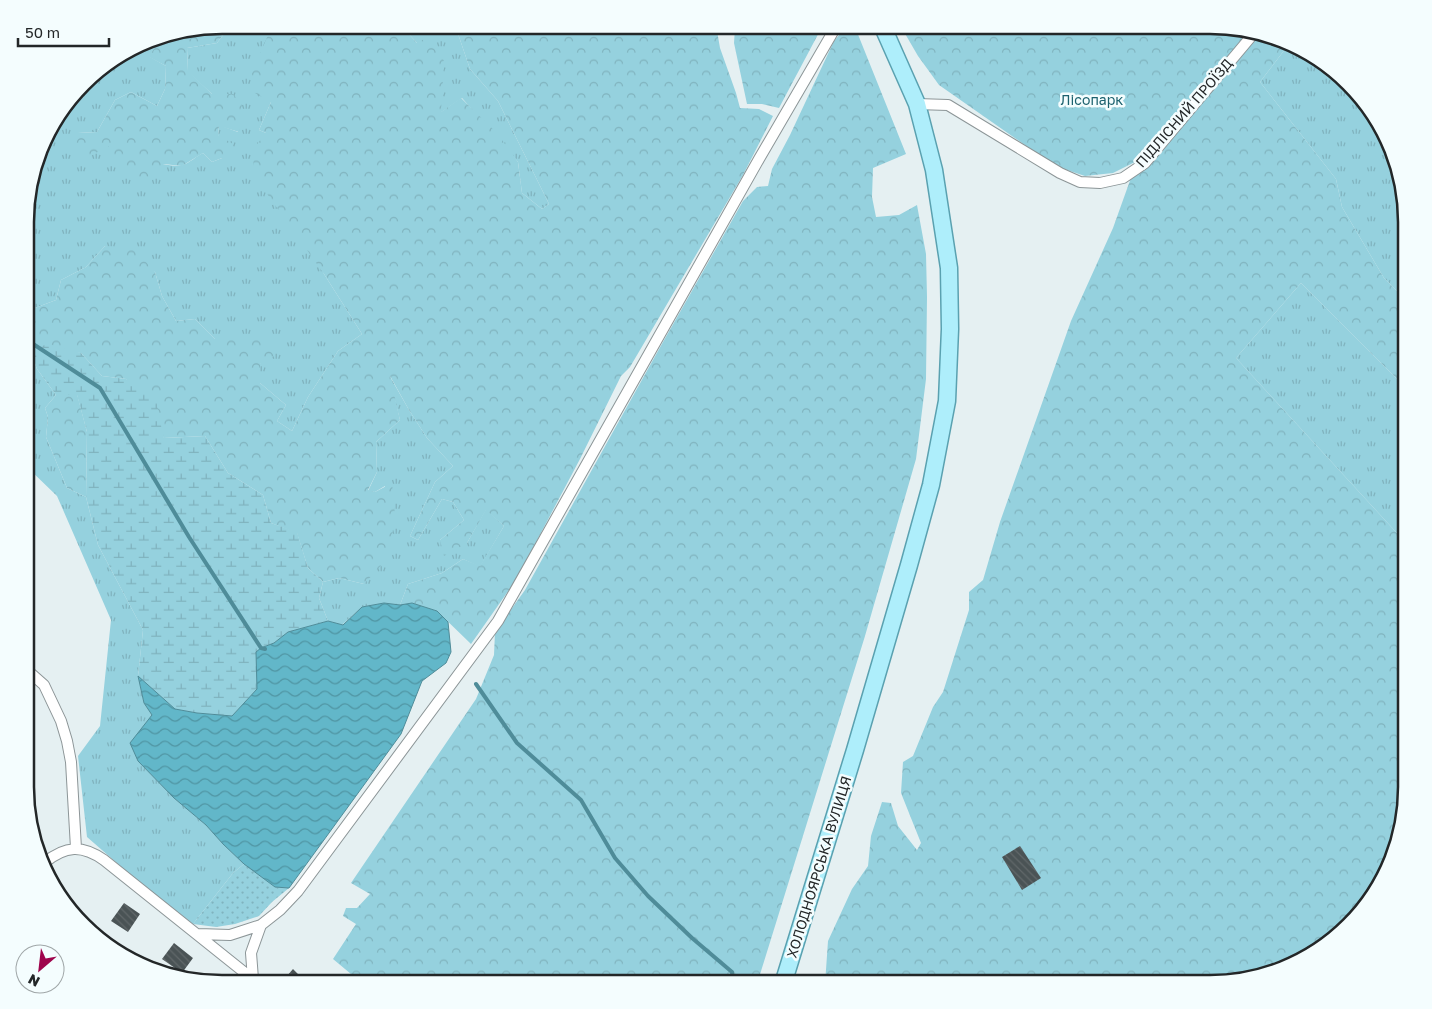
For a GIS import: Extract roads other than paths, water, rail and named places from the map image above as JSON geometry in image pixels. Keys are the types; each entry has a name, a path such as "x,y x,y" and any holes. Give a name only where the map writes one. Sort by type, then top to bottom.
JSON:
{"main road":[{"name":"ХОЛОДНОЯРСЬКА ВУЛИЦЯ","path":"786,975 855,750 932,484 947,401 950,329 948,268 934,170 917,104 886,34"}],"street":[{"path":"198,934 230,936 261,925 280,910 298,891 498,621 754,167 832,34"},
{"name":"ПІДЛІСНИЙ ПРОЇЗД","path":"917,104 948,105 1060,173 1080,182 1108,182 1123,178 1145,162 1249,38"},
{"path":"34,676 44,684 61,721 67,741 71,762 76,848"},
{"path":"49,860 60,853 76,848 91,852 104,860 249,975"},
{"path":"255,975 251,954 261,925"}],"water":[{"path":"384,603 400,605 412,603 437,611 448,622 451,652 446,663 422,681 401,734 289,888 275,887 244,864 138,761 130,743 152,715 144,703 138,676 175,709 232,716 257,689 256,652 261,648 274,643 288,632 328,621 343,625 362,607"}],"waterway":[{"path":"34,345 100,388 189,537 261,648 265,649"},
{"path":"476,684 517,743 581,800 615,858 648,896 692,938 732,972 732,975"}],"park label":[{"name":"Лісопарк","path":"1092,100"}]}
